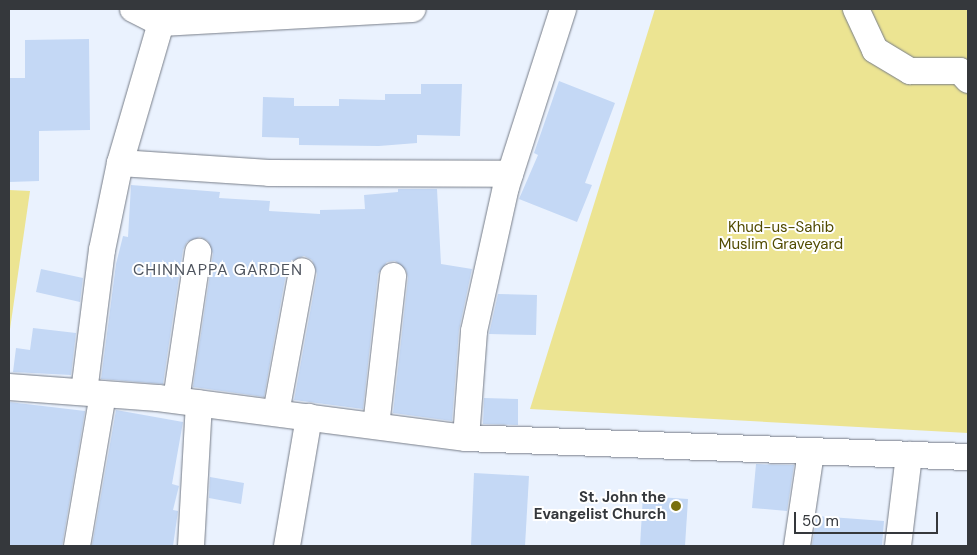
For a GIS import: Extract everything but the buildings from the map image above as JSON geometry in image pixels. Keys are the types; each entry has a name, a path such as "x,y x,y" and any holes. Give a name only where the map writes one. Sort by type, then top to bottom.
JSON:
{"street":[{"path":"133,9 161,23 413,9"},
{"path":"466,438 474,331 510,174 563,9"},
{"path":"856,9 875,50 910,71 960,71 968,80"},
{"path":"77,546 93,393 102,250 120,163 161,23"},
{"path":"120,163 269,173 510,174"},
{"path":"191,546 187,402 198,252"},
{"path":"276,413 302,271"},
{"path":"376,426 393,276"},
{"path":"9,387 187,402 466,438 968,457"},
{"path":"287,546 309,417"},
{"path":"798,546 811,452"},
{"path":"898,546 910,455"}],"green space":[{"name":"Khud-us-Sahib Muslim Graveyard","path":"655,9 968,9 968,433 530,409"},
{"path":"9,190 30,191 9,336"}],"place":[{"name":"St. John the Evangelist Church","path":"676,506"}],"district":[{"name":"CHINNAPPA GARDEN","path":"218,270"}]}
